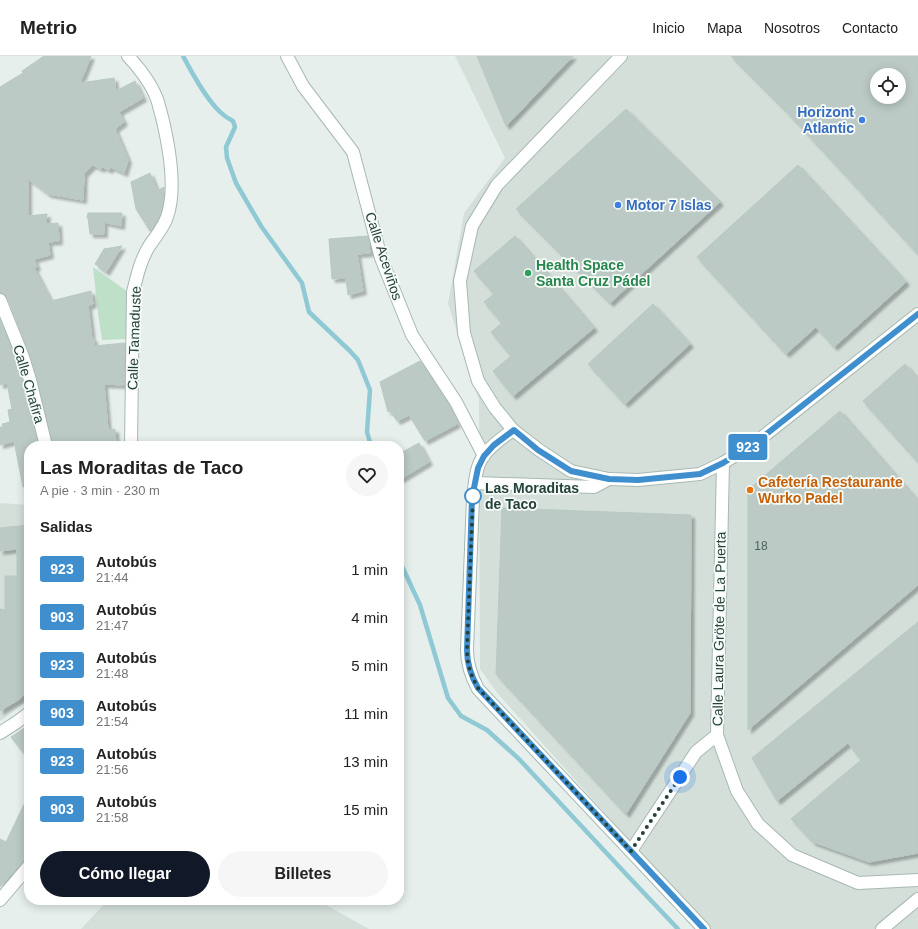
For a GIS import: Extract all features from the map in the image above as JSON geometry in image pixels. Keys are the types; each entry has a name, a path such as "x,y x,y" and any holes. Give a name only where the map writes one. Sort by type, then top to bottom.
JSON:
{"street":[{"name":"Calle Tamaduste","path":"128,56 145,76 157,99 168,145 172,180 167,217 148,248 138,269 133,292 131,441"},
{"name":"Calle Aceviños","path":"287,56 303,86 353,152 382,258 412,335 456,402 484,456"},
{"path":"621,56 497,185 472,226 460,281 464,333 478,382 495,408 514,430 538,450 571,471 609,479 638,480 700,474 723,463 755,443 918,314"},
{"name":"Calle Chafira","path":"0,300 23,357 45,441"},
{"path":"514,430 494,445 484,456 478,468 472,498 467,650 469,669 473,680 478,688 704,929"},
{"name":"Calle Laura Gröte de La Puerta","path":"723,463 717,735 737,790 758,824 792,855 858,883 918,880"},
{"path":"475,483 594,487 609,479"},
{"path":"0,733 24,717"},
{"path":"631,851 696,752 717,735"},
{"path":"0,900 24,872"},
{"path":"882,929 918,899"}],"shaded area":[{"path":"455,56 918,56 918,929 709,929 499,695 480,669 479,400 448,304 464,213 505,158"},
{"path":"0,503 24,505 24,704 0,721"},
{"path":"103,905 326,905 369,929 81,929"}],"green space":[{"path":"93,267 128,292 126,339 102,340"}],"building":[{"path":"44,56 91,56 80,83 114,78 116,91 135,81 143,98 119,112 124,122 115,129 128,160 124,173 111,167 109,170 103,167 101,169 93,165 84,174 83,200 48,194 28,179 28,216 47,214 46,224 58,223 59,241 48,242 50,255 34,259 37,267 34,268 51,301 91,291 93,304 88,306 94,346 125,343 124,385 104,384 108,430 115,429 116,441 52,441 30,355 7,297 0,293 0,87 23,73 22,71"},
{"path":"477,56 573,56 506,126"},
{"path":"731,56 918,56 918,254 786,111"},
{"name":"Motor 7 Islas","path":"626,109 720,202 610,303 516,209"},
{"path":"798,165 906,282 834,347 816,327 786,354 697,257"},
{"path":"150,173 157,191 164,187 163,204 160,215 150,231 136,209 131,182"},
{"path":"88,213 122,213 121,226 104,222 104,234 90,234 87,218"},
{"path":"368,236 370,253 357,254 363,291 348,295 346,278 332,279 329,239"},
{"path":"515,236 594,328 513,396 493,371 511,356 491,332 502,323 484,302 494,294 474,271"},
{"path":"122,246 106,272 95,264 104,249"},
{"path":"653,304 690,344 625,404 588,364"},
{"path":"0,320 23,382 37,441 24,441 24,487 14,441 0,445 0,427 3,427 2,424 10,422 8,410 12,409 7,383 0,385"},
{"path":"420,361 443,396 457,424 425,441 409,415 397,421 390,410 388,412 380,382"},
{"path":"905,364 918,379 918,462 863,401"},
{"path":"840,411 918,501 918,585 748,730 748,490"},
{"path":"419,443 429,462 404,477 404,451"},
{"path":"502,508 691,515 690,713 626,814 496,674"},
{"path":"24,526 24,694 20,699 0,711 0,609 5,610 5,576 17,576 17,549 0,551 0,528"},
{"path":"918,622 918,853 869,862 813,842 791,819 861,760 848,743 777,801 752,758"},
{"path":"24,728 24,754 11,737"},
{"path":"24,804 24,860 0,887 0,839 6,842"}],"waterway":[{"path":"183,56 201,88 213,104 226,117 233,121 235,127 226,147 227,158 236,183 261,226 302,283 309,312 358,360 370,390 367,432 370,441"},
{"path":"404,570 420,605 448,698 461,716 487,730 519,759 678,929"}],"bus line":[{"name":"923","path":"704,929 478,688 473,680 467,659 467,650 472,498 478,468 484,456 494,445 514,430 538,450 571,471 609,479 638,480 700,474 723,463 755,443 918,314"}],"place":[{"name":"Horizont Atlantic","path":"862,120"},
{"name":"Motor 7 Islas","path":"618,205"},
{"name":"Health Space Santa Cruz Pádel","path":"528,273"},
{"name":"Cafetería Restaurante Wurko Padel","path":"750,490"},
{"name":"Las Moraditas de Taco","path":"473,496"}],"route":[{"path":"473,496 467,659 473,680 478,688 631,851 680,777"}]}
